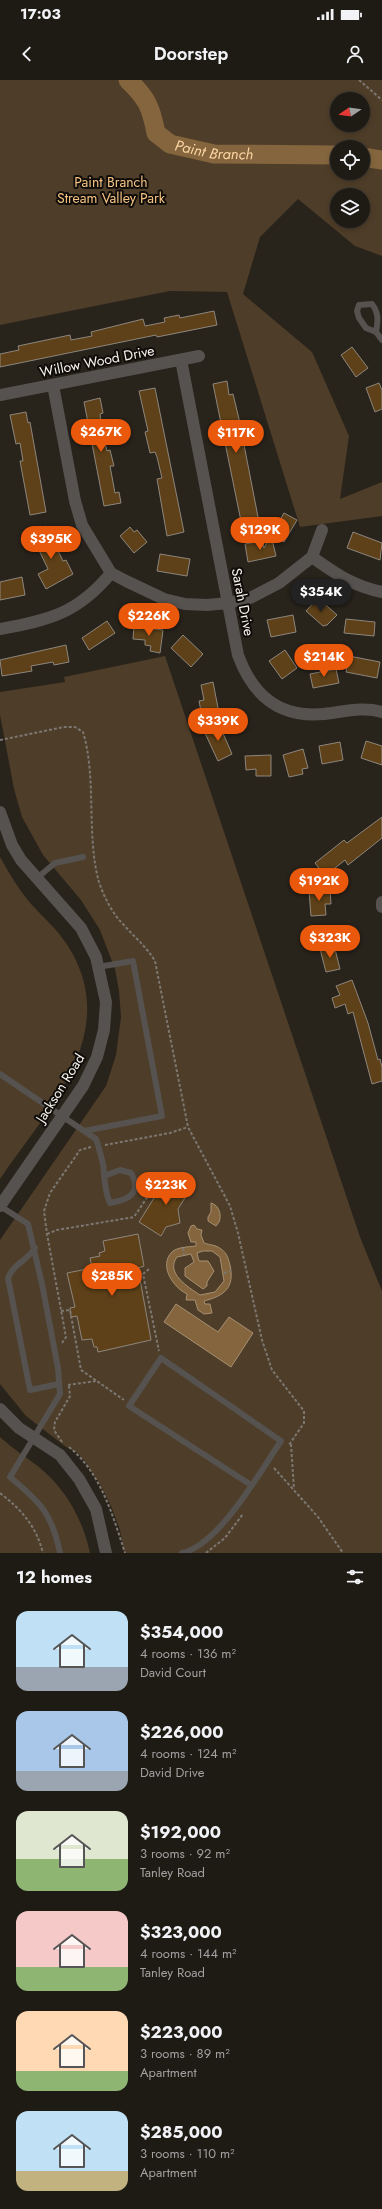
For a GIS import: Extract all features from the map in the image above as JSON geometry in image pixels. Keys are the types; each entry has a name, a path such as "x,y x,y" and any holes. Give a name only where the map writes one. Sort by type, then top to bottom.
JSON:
{"street":[{"name":"Willow Wood Drive","path":"0,395 199,356"},
{"name":"Sarah Drive","path":"181,360 238,655 244,672 253,687 265,699 291,712 308,714 366,709 382,712"},
{"path":"53,385 75,501 82,525 111,573 142,590 164,599 207,605 228,603 250,598 279,583 312,557 322,530"},
{"path":"312,557 341,578 362,588 382,592"},
{"path":"0,629 52,618 75,608 97,590 111,573"},
{"name":"Jackson Road","path":"0,812 12,845 37,878 81,928 96,957 106,1002 104,1030 97,1056 83,1086 0,1206"},
{"path":"382,902 382,907"},
{"path":"0,1409 19,1428 60,1455 79,1479 96,1509 106,1553"}],"lane":[{"path":"376,332 378,322 375,308 372,304 359,305 357,311 359,318 366,328 376,332 382,340"},
{"path":"37,878 55,863 83,857"},
{"path":"84,1131 162,1116 133,961 98,967"},
{"path":"0,1074 96,1139 104,1176 106,1197 110,1203 128,1199 134,1191 136,1181 131,1173 120,1170 104,1176"},
{"path":"0,1206 28,1224 35,1248 60,1394 32,1437 10,1477 38,1500 56,1530 60,1553"},
{"path":"35,1248 31,1255 12,1268 8,1278 30,1390 59,1384"},
{"path":"182,1553 189,1551 211,1536 233,1511 251,1485 281,1441 161,1358 129,1406 251,1485"}],"path":[{"path":"359,80 382,100"},
{"path":"0,740 64,727 75,727 83,732 88,762 94,861 100,882 114,912 122,924 147,947 155,961 188,1127 230,1206 238,1233 262,1340 272,1370 304,1411 304,1423 287,1449"},
{"path":"61,1345 66,1337 46,1234 44,1211 50,1193 80,1150 170,1133 188,1127"},
{"path":"46,1234 56,1230 134,1217 152,1190"},
{"path":"183,1248 184,1255"},
{"path":"149,1269 143,1274 145,1290 161,1358"},
{"path":"224,1273 231,1271"},
{"path":"61,1311 70,1310 81,1370 124,1400"},
{"path":"67,1379 70,1396 55,1422 54,1430 58,1438 72,1449 89,1469 102,1490 125,1553"},
{"path":"68,1385 96,1381"},
{"path":"291,1442 294,1490"},
{"path":"269,1474 278,1461"},
{"path":"274,1468 318,1517 343,1553"},
{"path":"0,1493 18,1507 29,1521 43,1553"},
{"path":"206,1553 225,1538 243,1513"}],"green space":[{"name":"Paint Branch Stream Valley Park","path":"0,80 382,80 382,256 355,246 333,228 370,228 370,188 330,188 330,225 298,199 260,237 243,294 312,352 349,436 340,499 382,482 382,516 300,527 227,292 170,291 0,325"},
{"path":"165,656 360,1237 382,1291 382,1553 124,1553 120,1530 111,1506 100,1484 86,1463 78,1453 66,1447 26,1416 0,1384 0,1240 106,1086 116,1055 121,1017 119,991 115,969 100,930 81,900 43,855 22,817 14,789 0,715 0,692 65,682 64,677"},
{"path":"0,857 14,881 27,899 55,929 68,946 83,978 87,1009 83,1040 72,1069 57,1098 0,1179"},
{"path":"0,1437 39,1467 49,1476 65,1495 78,1517 90,1553 0,1553"}],"shaded area":[{"path":"211,1203 218,1208 220,1213 220,1219 216,1226 208,1221 208,1217 211,1212"},
{"path":"194,1225 197,1229 202,1230 201,1235 204,1243 217,1247 225,1252 230,1265 231,1280 226,1290 211,1299 204,1301 205,1304 210,1304 212,1313 204,1314 198,1310 195,1300 186,1300 187,1294 177,1287 169,1276 167,1270 168,1258 174,1250 196,1246 196,1242 191,1242 188,1233 191,1226","holes":["212,1251 220,1257 224,1281 215,1292 200,1295 184,1284 176,1274 174,1263 177,1257 191,1254 194,1262 185,1268 185,1276 203,1289 207,1286 207,1282 214,1271 208,1261 199,1261 197,1253"]},
{"path":"176,1304 218,1332 229,1317 253,1333 231,1367 164,1322"}],"building":[{"path":"214,311 217,325 157,337 156,335 0,367 0,354 19,350 18,346 70,335 71,340 92,336 91,332 143,319 145,326 165,322 164,318 179,315 180,318"},
{"path":"352,347 368,368 356,377 341,355"},
{"path":"227,381 229,395 233,394 239,419 259,522 242,526 213,384"},
{"path":"379,383 382,390 382,409 375,412 366,388"},
{"path":"155,388 184,532 167,536 157,479 162,478 155,452 150,453 145,432 148,431 139,391"},
{"path":"100,398 103,413 100,414 102,430 107,451 110,450 114,466 110,466 115,493 119,492 121,503 104,506 84,402"},
{"path":"26,412 28,423 30,422 46,512 30,515 20,461 23,461 20,443 16,444 10,415"},
{"path":"284,513 297,520 284,542 272,534"},
{"path":"46,526 63,561 66,560 73,574 46,589 38,574 48,569 36,544 39,543 34,532"},
{"path":"130,527 134,532 137,530 147,542 134,553 120,536"},
{"path":"353,532 382,543 380,560 347,548"},
{"path":"271,535 276,556 248,562 245,544 262,541 264,548"},
{"path":"160,554 190,559 187,576 157,571"},
{"path":"22,577 25,595 0,600 0,582"},
{"path":"318,598 337,615 327,625 323,626 306,611"},
{"path":"293,615 296,632 271,637 267,620"},
{"path":"346,619 375,622 374,636 344,633"},
{"path":"107,621 115,633 89,650 82,638"},
{"path":"134,626 163,630 160,653 150,651 151,646 145,645 145,640 133,639"},
{"path":"183,635 203,654 191,667 171,648"},
{"path":"66,645 69,662 54,665 53,662 31,666 32,671 2,676 0,660"},
{"path":"285,650 297,668 282,679 269,661"},
{"path":"349,656 380,662 377,678 346,672"},
{"path":"336,669 339,683 313,688 310,674"},
{"path":"213,682 219,713 202,716 199,701 204,700 201,685"},
{"path":"219,724 232,754 218,761 204,731"},
{"path":"366,741 382,746 382,765 361,758"},
{"path":"340,742 343,760 322,764 319,746"},
{"path":"303,749 308,768 302,769 303,774 289,777 283,755"},
{"path":"271,755 271,776 256,776 256,769 246,770 245,756"},
{"path":"382,817 382,838 348,865 345,860 325,876 315,863 344,840 347,843"},
{"path":"330,889 331,904 325,904 326,915 311,916 309,891"},
{"path":"334,945 340,969 326,972 320,949"},
{"path":"352,980 368,1023 378,1060 380,1059 382,1067 382,1081 372,1084 353,1012 348,1014 345,1004 335,1008 332,998 340,995 336,986"},
{"path":"169,1174 191,1188 178,1209 180,1223 166,1227 161,1236 139,1222"},
{"path":"138,1234 144,1266 138,1268 151,1340 98,1352 97,1347 94,1347 92,1339 82,1340 77,1316 71,1317 70,1308 75,1307 67,1273 92,1268 90,1258 100,1256 99,1253 105,1251 103,1241"}],"waterway":[{"name":"Paint Branch","path":"128,80 144,98 150,110 156,133 170,144 214,154 330,155"},
{"name":"Paint Branch","path":"370,158 382,160"}]}
